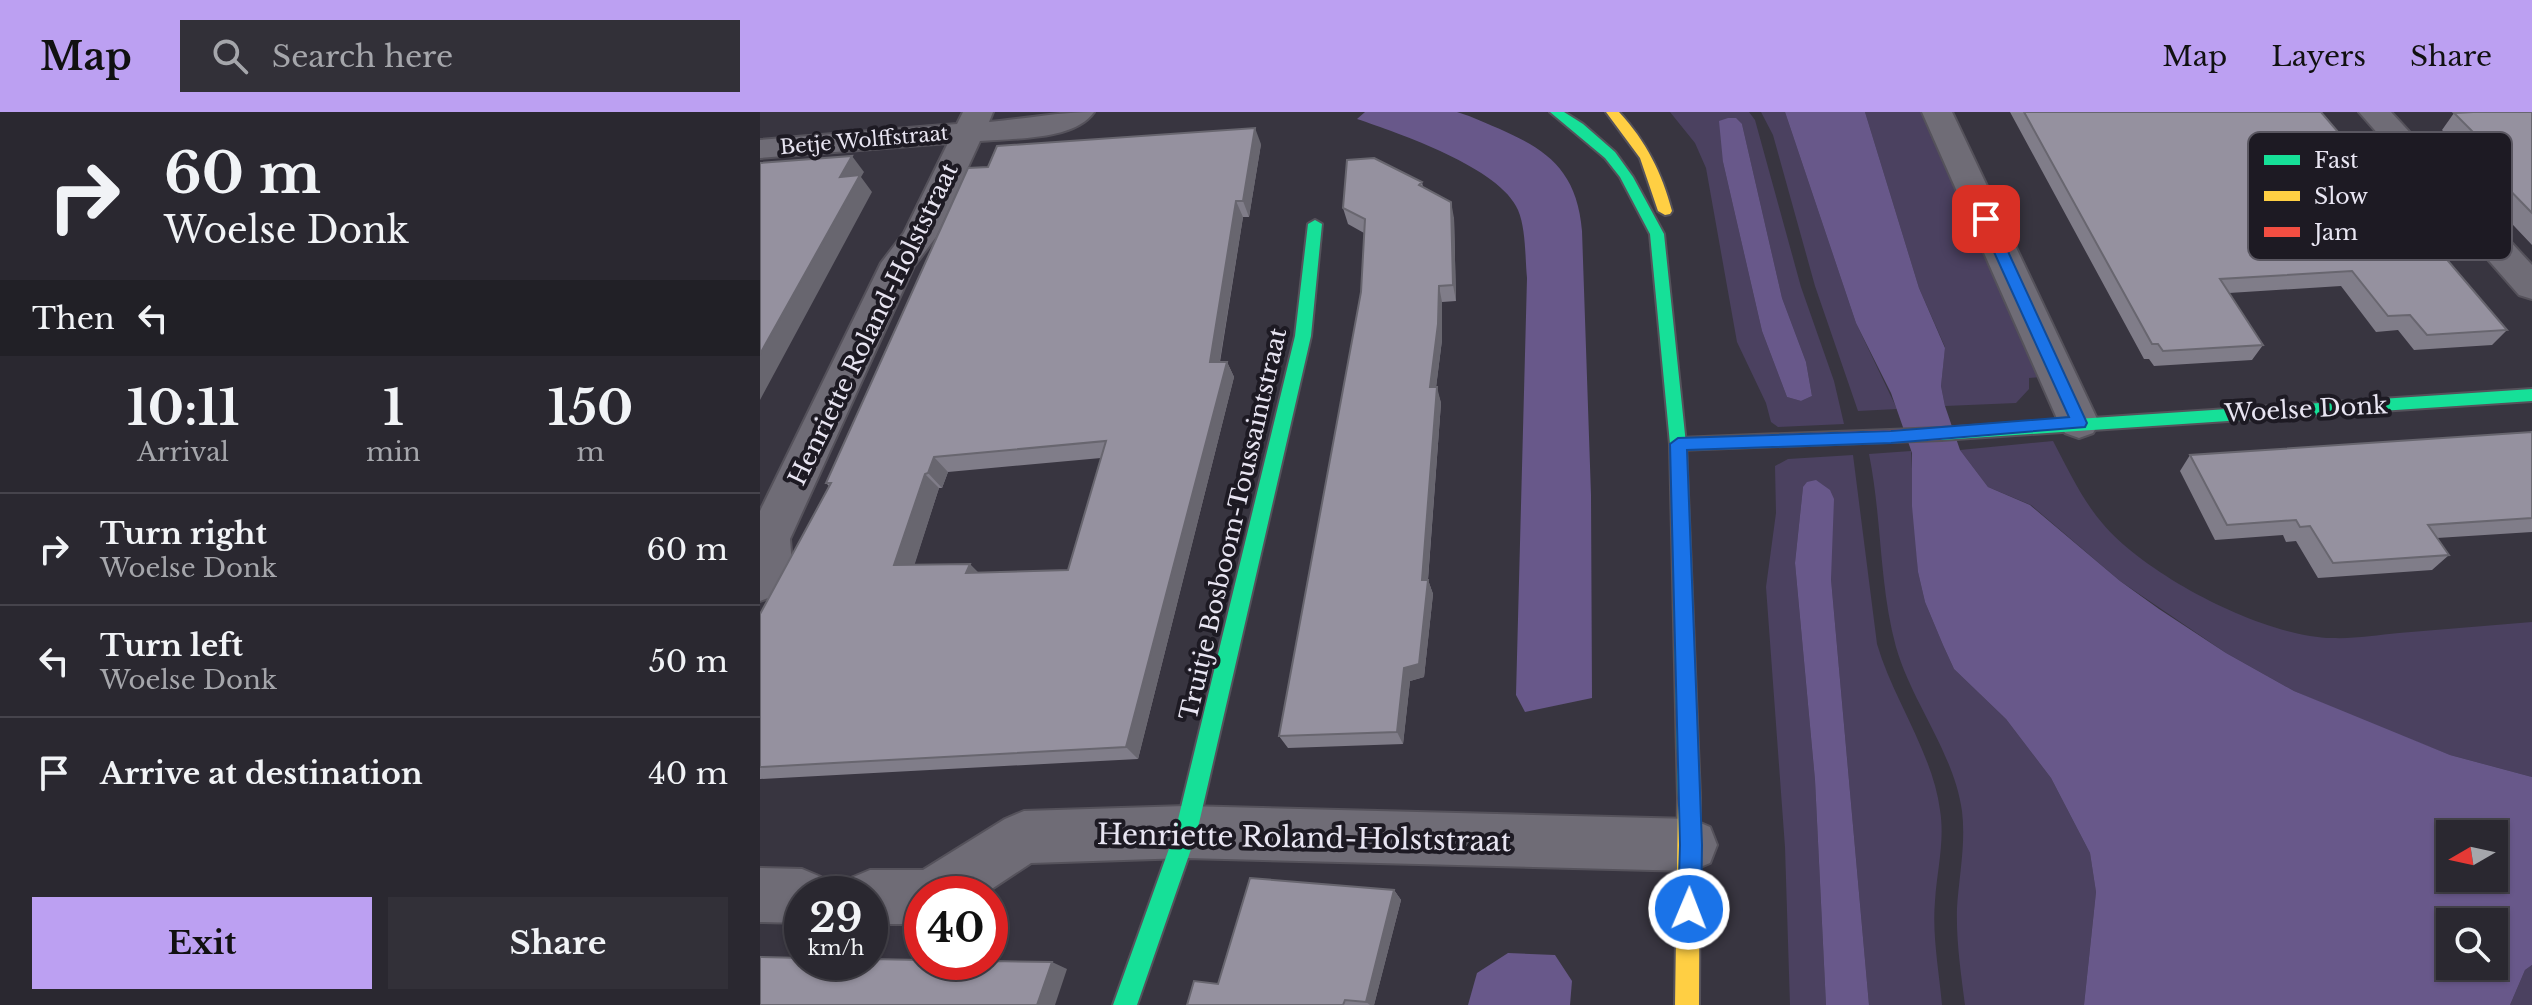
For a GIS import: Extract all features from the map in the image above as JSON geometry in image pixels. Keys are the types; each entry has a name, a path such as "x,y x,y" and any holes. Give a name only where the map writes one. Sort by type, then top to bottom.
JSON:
{"street":[{"name":"Betje Wolffstraat","path":"760,149 974,122 1051,126 1079,112"},
{"path":"1556,112 1590,136 1614,161 1634,192 1643,216 1657,234 1678,444 1691,845 1687,1005"},
{"path":"1612,112 1630,128 1653,165 1667,224 1657,234"},
{"path":"1937,112 2079,423"},
{"path":"2374,112 2392,132"},
{"name":"Henriette Roland-Holststraat","path":"760,582 770,565 768,539 898,263 919,237 974,122"},
{"name":"Truitje Bosboom-Toussaintstraat","path":"1125,1005 1186,832 1303,336 1315,224"},
{"path":"2508,260 2532,287"},
{"name":"Woelse Donk","path":"1678,444 1891,437 2532,395"},
{"name":"Henriette Roland-Holststraat","path":"963,876 1024,837 1186,832 1691,845"},
{"path":"760,895 784,896"}],"shaded area":[{"path":"1365,112 1457,112 1469,116 1530,144 1560,169 1570,185 1578,206 1582,231 1591,495 1592,698 1525,712 1516,695 1527,278 1524,234 1518,210 1508,195 1470,166 1421,143 1357,119"},
{"path":"1670,112 1749,112 1755,120 1801,287 1834,381 1844,424 1778,427 1771,422 1766,403 1737,342 1706,168 1695,143","holes":["1742,124 1782,298 1806,362 1812,396 1801,401 1787,397 1762,331 1723,162"]},
{"path":"1761,112 1785,112 1856,323 1897,409 1858,411 1815,286 1773,135"},
{"path":"1785,112 1865,112 1919,288 1945,348 1941,386 1945,406 1960,450 1988,487 2030,505 2120,581 2159,609 2226,653 2294,691 2450,755 2532,777 2532,965 2525,970 2510,1005 2084,1005 2096,892 2090,853 2051,778 2006,719 1954,669 1943,645 1925,602 1918,572 1912,506 1912,453 1891,393 1856,323"},
{"path":"1865,112 1923,112 2041,377 2029,378 2029,389 2016,403 1945,406 1941,386 1945,347 1919,288"},
{"path":"1736,118 1742,124 1782,298 1806,362 1812,396 1801,401 1787,397 1762,331 1723,162 1719,121"},
{"path":"2053,441 2088,505 2123,544 2177,583 2241,615 2304,635 2332,638 2532,622 2532,777 2450,755 2366,722 2294,691 2226,653 2120,581 2031,505 1988,487 1960,450"},
{"path":"1911,451 1918,572 1925,602 1943,645 1954,669 2006,719 2051,778 2090,853 2096,892 2084,1005 1965,1005 1957,920 1963,848 1962,811 1951,769 1903,668 1890,624 1869,454"},
{"path":"1853,455 1877,644 1929,768 1940,810 1941,844 1934,927 1942,1005 1869,1005 1830,541 1803,487 1795,563 1815,780 1826,1005 1790,1005 1785,847 1766,587 1776,513 1775,466 1788,459"},
{"path":"1816,480 1830,490 1834,499 1831,579 1869,1005 1826,1005 1815,780 1795,563 1803,487 1807,482"},
{"path":"1508,953 1555,955 1572,981 1570,1005 1468,1005 1477,973"},
{"path":"2532,965 2532,1005 2510,1005 2525,970"}],"building":[{"path":"2024,112 2321,112 2338,132 2248,132 2248,260 2447,260 2507,330 2427,335 2410,315 2388,316 2352,271 2220,279 2263,345 2163,351 2158,344 2152,344"},
{"path":"2532,112 2532,213 2512,192 2512,132 2473,132 2454,113"},
{"path":"1255,128 1243,201 1236,201 1210,362 1227,362 1126,747 760,767 760,614 831,483 826,483 968,168 988,167 997,146","holes":["1106,441 1068,570 966,573 970,564 894,565 925,474 934,457"]},
{"path":"852,156 840,177 860,175 760,354 760,163"},
{"path":"1374,158 1422,182 1419,185 1451,202 1453,285 1439,286 1430,387 1437,387 1422,580 1428,580 1419,664 1404,668 1397,732 1279,736 1361,292 1365,219 1343,208 1347,160"},
{"path":"2532,432 2532,518 2428,525 2449,555 2333,563 2310,526 2300,527 2296,520 2227,525 2190,455"},
{"path":"1250,878 1394,890 1366,1002 1345,1000 1343,1005 1187,1005 1194,981 1218,984"},
{"path":"760,957 784,958 784,980 888,980 888,959 904,960 904,980 1008,980 1008,961 1052,962 1037,1005 760,1005"}],"traffic: fast":[{"path":"1556,112 1579,127 1610,155 1626,177 1657,234 1678,444 1689,798"},
{"path":"1125,1005 1186,832 1303,336 1315,224"},
{"path":"1941,434 2532,395"}],"traffic: slow":[{"path":"1612,112 1646,158 1665,211"},
{"path":"1687,1005 1689,798"}],"traffic: jam":[{"path":"1678,444 1941,434"}],"route":[{"path":"1689,909 1691,845 1678,444 1891,437 2079,423 1986,219"}]}
